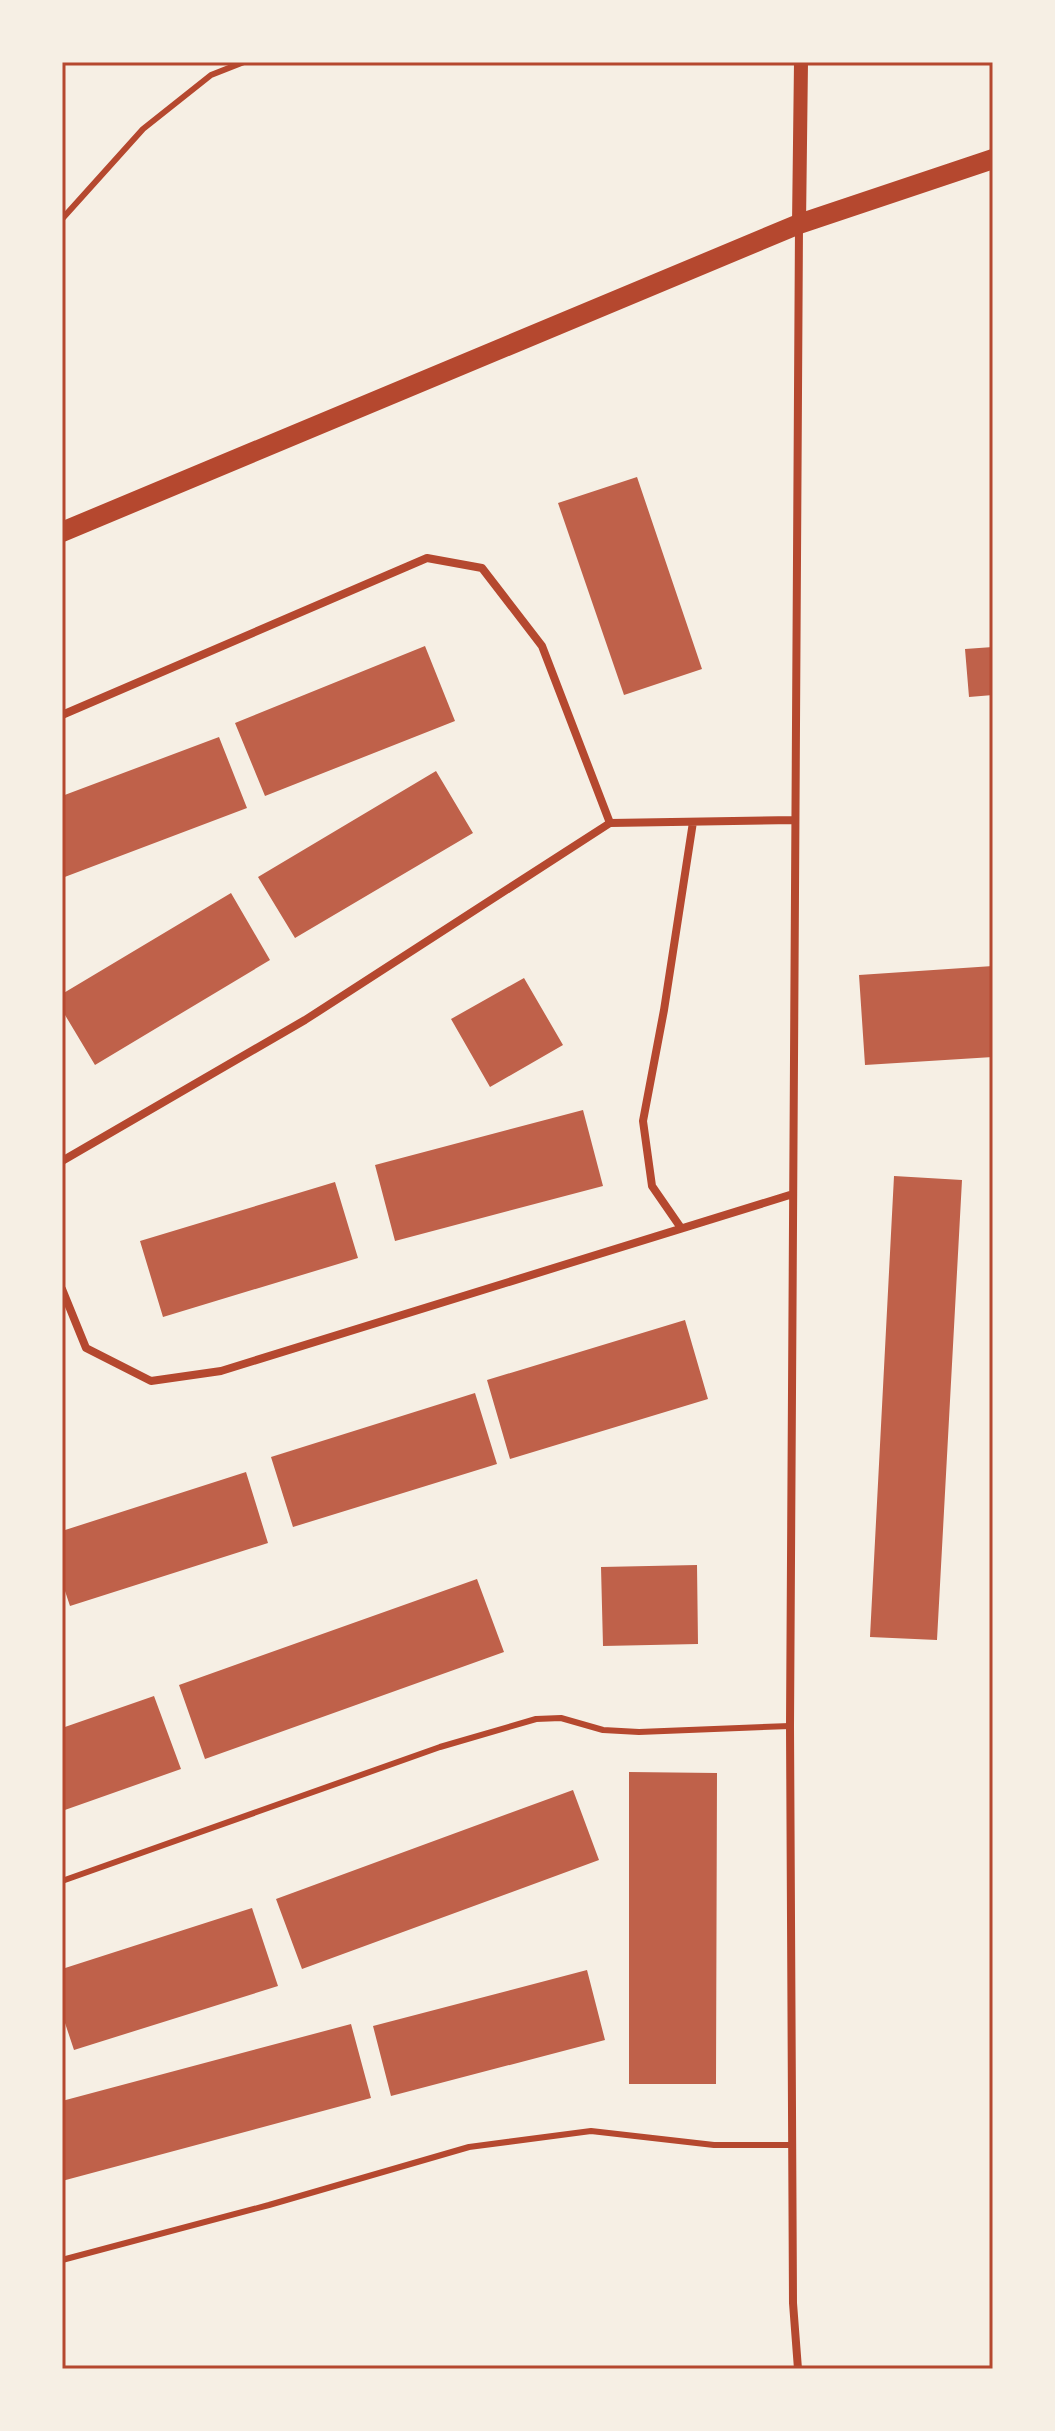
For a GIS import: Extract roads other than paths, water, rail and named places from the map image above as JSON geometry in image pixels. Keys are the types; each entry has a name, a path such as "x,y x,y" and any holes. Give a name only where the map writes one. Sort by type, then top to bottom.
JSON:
{"main road":[{"path":"62,532 799,224 993,159"}],"street":[{"path":"798,2369 793,2303 790,1726 801,62"},
{"path":"62,715 427,558 482,568 542,646 610,823"},
{"path":"62,1161 305,1020 610,823 795,820"},
{"path":"681,1228 652,1186 643,1121 664,1010 693,822"},
{"path":"62,1289 86,1348 151,1381 221,1371 793,1194"}],"lane":[{"path":"62,219 143,129 211,75 244,62"},
{"path":"62,1881 440,1747 536,1719 561,1718 603,1730 639,1732 790,1726"},
{"path":"62,2260 469,2147 591,2131 714,2145 792,2145"}]}
